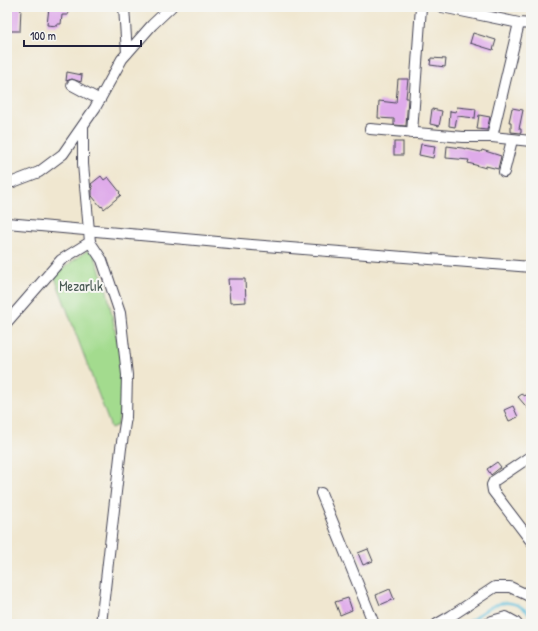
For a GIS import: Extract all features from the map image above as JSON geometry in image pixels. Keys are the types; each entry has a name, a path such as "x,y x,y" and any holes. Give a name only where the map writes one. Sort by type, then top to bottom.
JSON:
{"street":[{"path":"124,7 127,53"},
{"path":"7,182 13,182 38,172 63,154 100,100 122,59 152,25 171,7"},
{"path":"412,133 421,7"},
{"path":"442,7 519,23 531,24"},
{"path":"492,137 519,23"},
{"path":"72,85 100,100"},
{"path":"83,126 83,164 90,242 102,260 120,313 127,375 126,417 121,448 101,624"},
{"path":"370,129 531,141"},
{"path":"504,172 512,140"},
{"path":"7,223 240,244 531,267"},
{"path":"7,322 61,260 90,242"},
{"path":"531,456 494,481 492,485 493,491 531,542"},
{"path":"321,493 374,624"},
{"path":"437,624 495,587 510,587 530,594"},
{"path":"488,624 492,621 506,617 517,624"}],"green space":[{"name":"Mezarlık","path":"88,250 94,254 107,291 123,375 118,425 111,428 54,275"}],"building":[{"path":"7,7 21,7 20,31 7,31"},
{"path":"49,7 69,7 68,15 62,15 61,24 57,24 57,26 47,25"},
{"path":"473,33 496,40 493,50 470,43"},
{"path":"431,58 446,59 445,67 430,65"},
{"path":"67,72 82,75 81,82 72,79 66,81"},
{"path":"398,79 408,79 406,126 394,125 394,119 378,118 379,101 396,103"},
{"path":"457,107 476,109 475,118 457,116 455,127 449,126 450,111 456,112"},
{"path":"512,108 523,110 519,129 521,129 521,133 511,132 511,122 509,122"},
{"path":"432,109 442,111 439,126 430,124"},
{"path":"479,115 490,117 487,130 477,129"},
{"path":"394,142 403,142 403,155 394,155"},
{"path":"421,144 435,146 433,158 419,155"},
{"path":"447,146 481,152 482,150 501,156 498,169 486,166 486,168 468,163 469,160 446,158"},
{"path":"101,176 104,180 108,177 121,195 104,209 92,196 93,189 91,184"},
{"path":"228,279 245,279 246,302 230,303"},
{"path":"528,393 531,397 530,411 518,397 522,394 525,396"},
{"path":"513,406 518,417 509,421 504,410"},
{"path":"497,462 501,467 491,475 487,469"},
{"path":"368,549 373,561 363,565 358,553"},
{"path":"390,589 394,599 380,605 376,595"},
{"path":"348,598 352,610 340,615 335,602"}],"waterway":[{"path":"466,624 492,606 506,603 521,607 531,615"}]}
